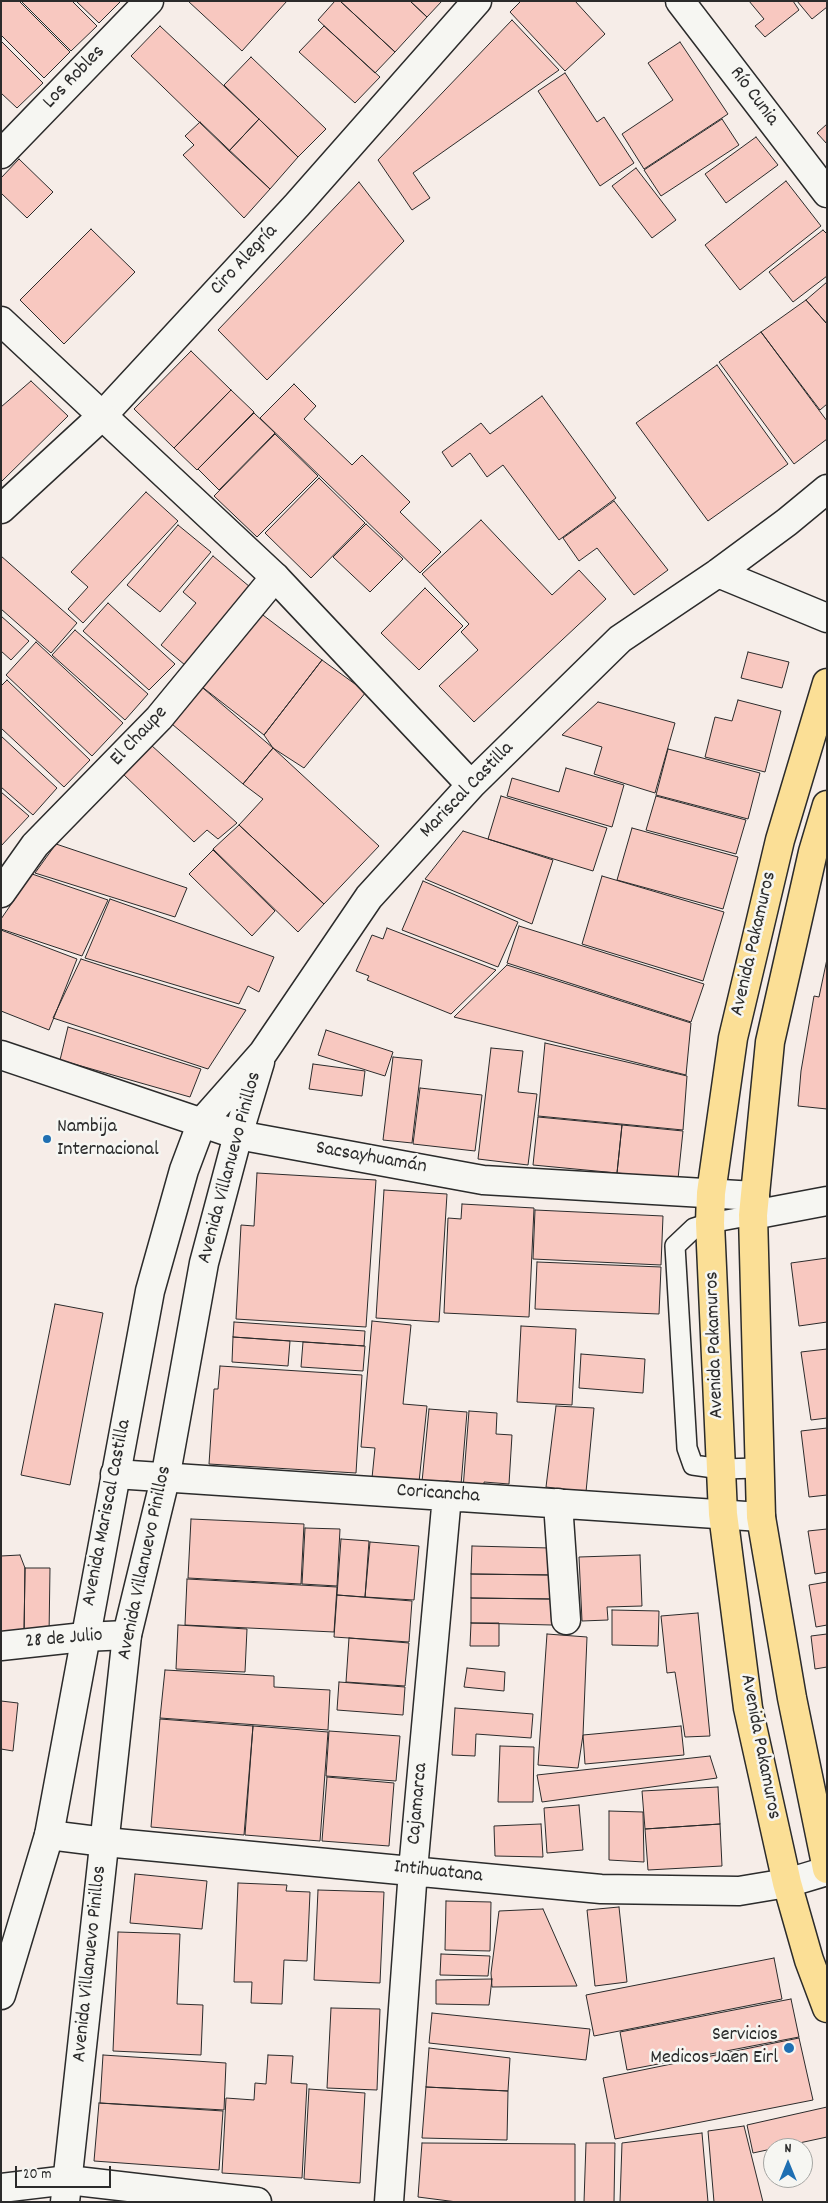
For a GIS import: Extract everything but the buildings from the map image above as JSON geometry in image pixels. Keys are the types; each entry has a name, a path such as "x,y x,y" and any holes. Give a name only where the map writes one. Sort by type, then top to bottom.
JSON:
{"highway":[{"name":"Avenida Pakamuros","path":"827,683 780,840 733,1038 711,1193 710,1222 723,1514 748,1708 787,1883 809,1960 827,2008"},
{"name":"Avenida Pakamuros","path":"827,805 813,852 770,1042 754,1206 760,1517 792,1698 827,1870"}],"street":[{"name":"Los Robles","path":"1,154 149,1"},
{"name":"Ciro Alegría","path":"1,509 102,416 297,205 477,1"},
{"name":"Río Cunia","path":"680,1 827,193"},
{"path":"1,321 275,577 471,785"},
{"name":"Mariscal Castilla","path":"263,1053 369,897 471,785 620,640 718,573 787,522 827,488"},
{"path":"718,573 827,618"},
{"name":"El Chaupe","path":"1,893 35,845 159,718 275,577"},
{"name":"Avenida Mariscal Castilla","path":"1,1996 49,1835 84,1637 150,1291 184,1170 202,1122 263,1053"},
{"name":"Avenida Villanuevo Pinillos","path":"66,2191 128,1635 165,1479 204,1264 238,1135 263,1053"},
{"name":"Sacsayhuamán","path":"1,1055 238,1135 483,1180 711,1193 754,1206 827,1201"},
{"name":"Coricancha","path":"115,1474 165,1479 760,1517"},
{"name":"Cajamarca","path":"389,2202 413,1870 447,1496"},
{"path":"558,1503 566,1620"},
{"name":"28 de Julio","path":"1,1646 84,1637 128,1635"},
{"name":"Intihuatana","path":"49,1835 104,1842 601,1889 739,1891 787,1883 827,1870"},
{"path":"1,2188 256,2202"}],"lane":[{"path":"754,1206 694,1228 675,1246 686,1448 693,1466 721,1469 760,1468"}],"place":[{"name":"Nambija Internacional","path":"47,1139"},
{"name":"Servicios Medicos Jaen Eirl","path":"789,2048"}]}
